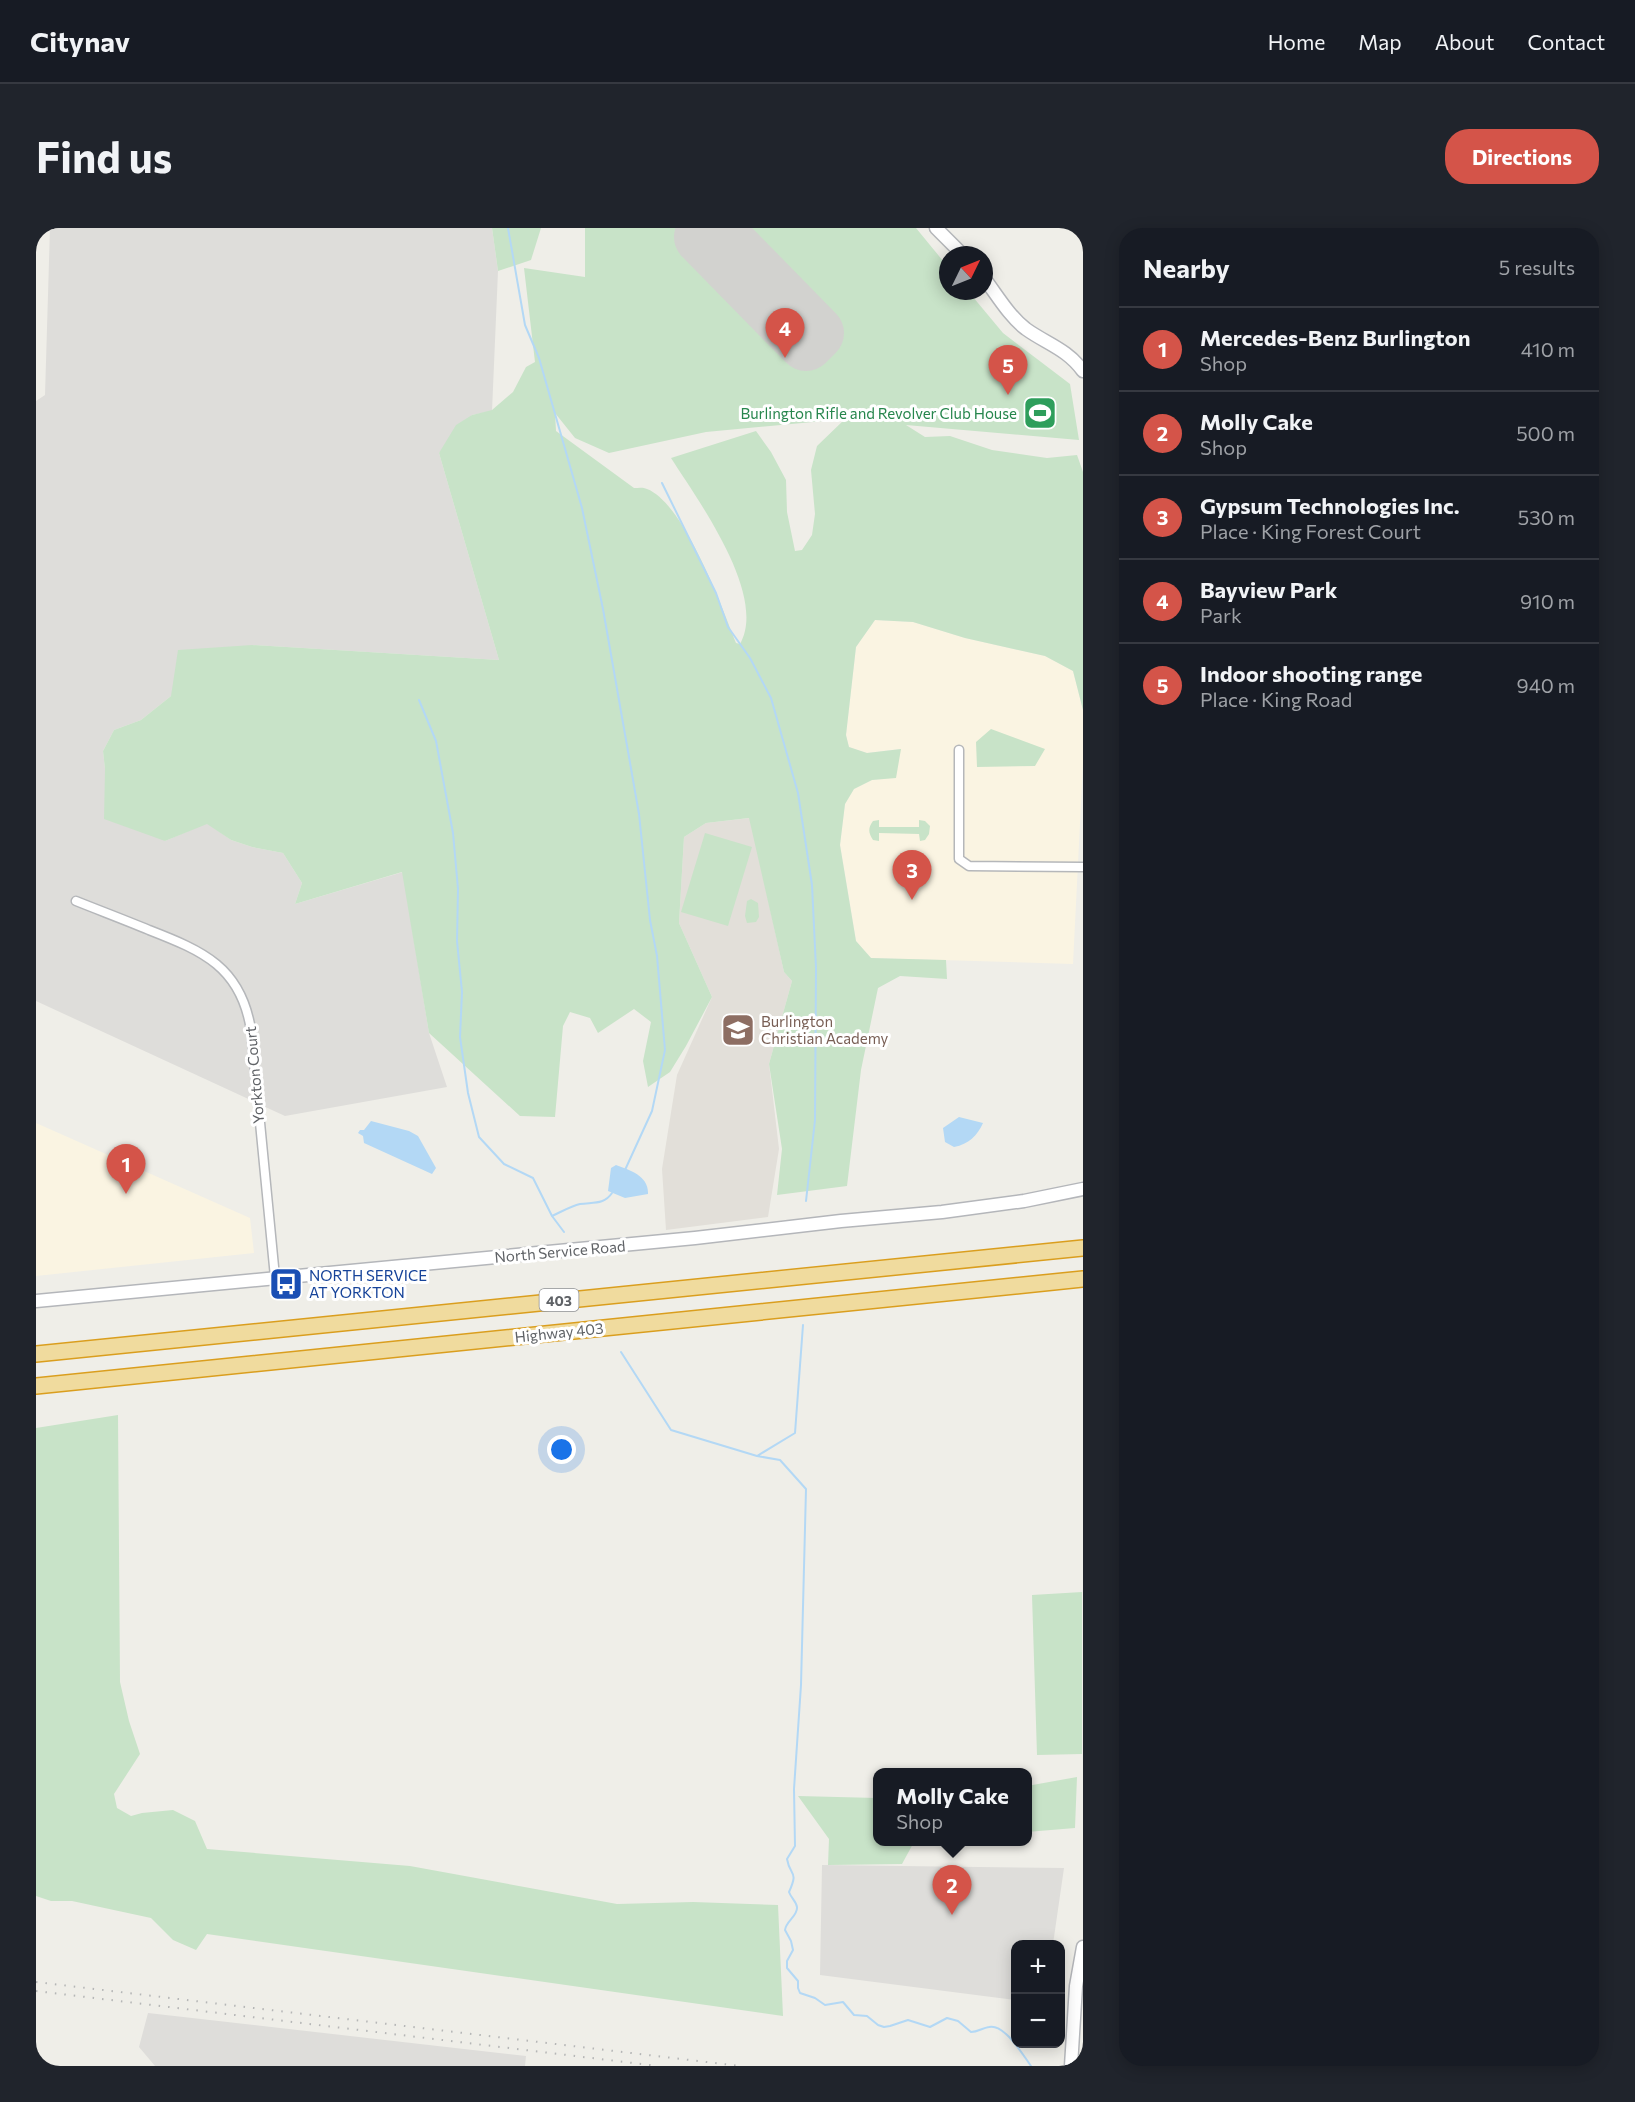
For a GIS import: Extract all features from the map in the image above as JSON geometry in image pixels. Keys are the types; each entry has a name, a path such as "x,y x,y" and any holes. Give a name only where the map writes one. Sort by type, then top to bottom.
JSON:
{"highway":[{"name":"403","path":"36,1354 1083,1248"},
{"name":"Highway 403","path":"36,1386 1083,1278"}],"street":[{"path":"936,228 954,246"},
{"path":"993,291 1009,313 1026,328 1074,358 1083,370"},
{"path":"959,750 959,859 969,866 1083,867"},
{"name":"Yorkton Court","path":"76,901 187,945 210,959 229,976 240,993 248,1010 251,1030 275,1277"},
{"name":"North Service Road","path":"36,1301 942,1212 1083,1189"},
{"path":"1071,2066 1076,1986 1083,1947"}],"shaded area":[{"path":"50,228 492,228 498,271 492,411 472,415 439,453 499,660 252,645 171,696 141,720 114,730 103,751 105,769 165,841 207,823 231,840 283,853 302,883 295,904 403,872 429,1033 447,1087 285,1116 36,1001 36,401 45,395"},
{"path":"875,620 913,622 965,638 1045,656 1073,671 1083,710 1083,763 1073,964 871,958 856,941 840,845 845,804 854,789 872,780 896,777 900,749 867,753 849,747 846,735 856,647"},
{"name":"Burlington Christian Academy","path":"750,818 784,972 792,981 769,1064 779,1149 768,1217 666,1230 662,1169 677,1075 712,997 679,923 684,837 706,823"},
{"path":"36,1123 250,1218 254,1253 36,1276"},
{"path":"822,1865 1064,1868 1054,1940 1011,1940 1011,1999 820,1975"},
{"path":"148,2013 526,2056 525,2066 155,2066 139,2047"}],"green space":[{"path":"492,228 541,228 531,260 498,271"},
{"path":"585,228 916,228 939,256 939,300 976,300 1003,333 1070,384 1079,440 906,425 925,437 950,436 992,450 1047,458 1077,455 1083,472 1083,710 1073,671 1045,656 965,638 913,622 875,620 856,647 846,735 849,747 867,753 901,749 896,778 872,780 854,789 845,804 840,845 856,941 871,958 946,960 947,979 900,976 878,988 861,1070 847,1186 777,1195 782,1149 769,1064 792,981 784,972 749,818 706,823 684,837 679,923 712,997 670,1072 648,1087 643,1061 651,1022 634,1009 598,1033 590,1018 570,1012 563,1026 555,1117 520,1116 429,1033 402,872 295,904 302,883 283,853 231,840 207,824 165,841 104,819 103,751 114,730 141,720 171,696 178,650 252,645 499,660 439,453 456,425 472,415 492,410 513,392 526,367 535,362 524,268 585,277","holes":["555,413 575,438 609,453 706,432 845,419 817,446 811,470 815,514 812,535 802,550 795,551 787,512 786,480 771,452 756,431 671,458 712,522 737,574 745,600 746,624 740,644 736,643 700,558 675,514 661,498 645,488 634,488 556,431"]},
{"path":"991,729 1045,749 1035,766 977,767 976,742"},
{"path":"879,820 879,827 919,827 919,820 925,821 930,826 929,834 925,840 920,841 919,834 879,833 879,841 873,840 869,828 873,821"},
{"path":"705,833 752,847 728,926 681,912"},
{"path":"751,899 758,903 759,917 756,922 747,923 745,916 747,901"},
{"path":"118,1415 120,1682 140,1754 114,1794 117,1808 131,1816 173,1810 195,1821 207,1849 410,1866 617,1904 693,1902 778,1905 783,2016 207,1934 196,1950 173,1940 151,1918 72,1901 51,1901 36,1896 36,1428"},
{"path":"1082,1592 1082,1754 1037,1755 1032,1595"},
{"path":"1077,1777 1075,1828 1032,1832 1032,1785"},
{"path":"798,1796 873,1798 873,1846 912,1846 902,1864 828,1865 829,1839"}],"water":[{"path":"959,1117 983,1123 972,1139 954,1147 945,1142 943,1128"},
{"path":"371,1121 409,1131 418,1136 436,1168 432,1174 364,1143 363,1136 358,1133 364,1130"},
{"path":"616,1165 642,1178 648,1194 625,1198 608,1191 611,1168"}],"waterway":[{"path":"508,228 525,325 539,358 582,508 603,609 639,814 650,920 657,956 665,1050 652,1111 625,1170"},
{"path":"662,483 716,593 728,627 750,658 771,698 798,793 812,885 816,968 815,1120 806,1201"},
{"path":"419,700 436,741 453,833 458,889 457,941 462,992 460,1037 468,1093 479,1137 504,1164 533,1178 552,1216 564,1232"},
{"path":"552,1216 577,1205 605,1200 612,1193"},
{"path":"757,1456 795,1433 803,1325"},
{"path":"621,1352 671,1430 757,1456 780,1460 806,1489 801,1685 794,1789 795,1846 787,1859 794,1877 789,1892 796,1903 797,1910 785,1930 793,1950 787,1961 787,1968 798,1981 800,1993 815,1998 825,2005 843,2002 854,2015 867,2016 884,2027 908,2020 930,2027 947,2018 958,2021 971,2032 995,2027 1013,2041 1031,2066"}],"runway":[{"path":"712,228 702,237 806,343 816,333 713,228"}],"railway":[{"path":"36,1982 740,2066"},
{"path":"36,1991 658,2066"}],"place":[{"name":"Bayview Park","path":"785,358"},
{"name":"Indoor shooting range","path":"1008,395"},
{"name":"Burlington Rifle and Revolver Club House","path":"1040,413"},
{"name":"Gypsum Technologies Inc.","path":"912,900"},
{"name":"Burlington Christian Academy","path":"738,1030"},
{"name":"Mercedes-Benz Burlington","path":"126,1194"},
{"name":"NORTH SERVICE AT YORKTON","path":"286,1284"},
{"name":"Molly Cake","path":"952,1915"}]}
